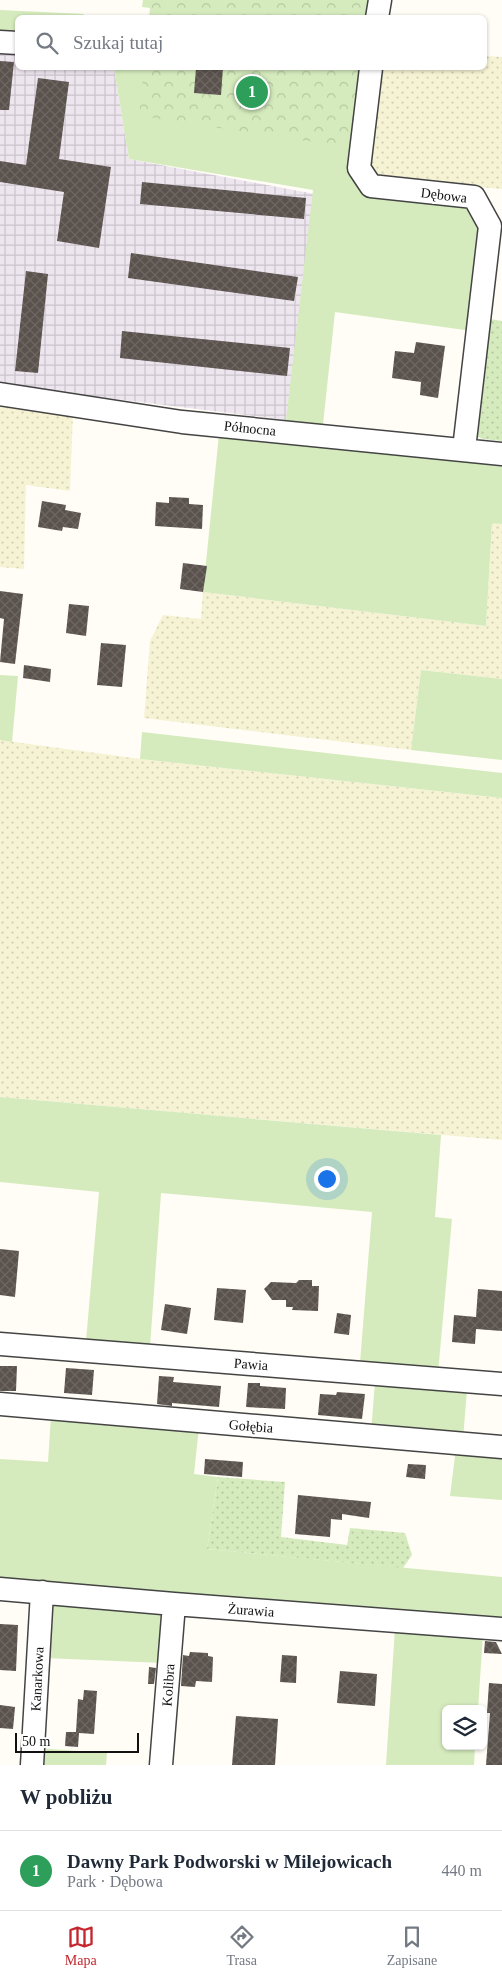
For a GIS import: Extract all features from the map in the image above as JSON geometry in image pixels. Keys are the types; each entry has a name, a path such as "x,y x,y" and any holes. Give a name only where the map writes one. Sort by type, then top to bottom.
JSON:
{"street":[{"path":"378,15 380,0"},
{"path":"0,42 15,43"},
{"name":"Dębowa","path":"371,70 359,168 371,186 474,197 490,226 464,449"},
{"name":"Północna","path":"0,394 182,422 502,454"},
{"name":"Pawia","path":"0,1344 502,1384"},
{"name":"Gołębia","path":"0,1404 502,1447"},
{"name":"Żurawia","path":"0,1589 502,1629"},
{"name":"Kanarkowa","path":"32,1765 42,1592"},
{"name":"Kolibra","path":"162,1765 174,1604"}],"shaded area":[{"path":"0,52 15,53 15,70 114,70 129,159 315,194 286,420 0,385"},
{"path":"487,56 502,57 502,189 376,178 366,160 377,70 487,70"},
{"path":"0,403 73,412 70,491 26,485 24,569 0,567"},
{"path":"492,522 502,524 502,679 421,670 411,750 144,718 150,641 163,615 201,619 203,592 486,626"},
{"path":"0,740 140,759 502,798 502,1140 0,1097"}],"green space":[{"path":"143,0 375,0 373,15 149,15 150,8 142,7"},
{"path":"0,10 84,14 15,15 15,31 0,30"},
{"path":"114,70 366,70 358,182 471,206 484,232 472,331 335,312 321,443 502,463 502,524 492,523 486,626 203,592 219,434 285,441 313,190 129,159"},
{"path":"144,70 366,70 354,148 139,116"},
{"path":"490,319 502,321 502,441 483,439 474,435"},
{"path":"421,670 502,679 502,760 411,750"},
{"path":"0,675 18,676 12,742 0,740"},
{"path":"142,732 502,773 502,798 140,759"},
{"path":"0,1097 441,1135 435,1217 452,1219 438,1373 360,1363 372,1212 161,1193 150,1347 86,1341 99,1192 0,1182"},
{"path":"375,1382 467,1390 463,1439 371,1432"},
{"path":"51,1416 199,1427 194,1474 218,1477 207,1549 502,1577 502,1623 0,1584 0,1459 48,1462"},
{"path":"456,1448 502,1451 502,1500 450,1496"},
{"path":"218,1477 285,1482 281,1537 347,1545 350,1528 405,1533 412,1555 403,1568 207,1549"},
{"path":"51,1603 167,1611 163,1663 45,1658"},
{"path":"395,1628 483,1634 478,1705 442,1705 442,1750 475,1750 474,1765 386,1765"},
{"path":"37,1748 107,1753 106,1765 36,1765"}],"building":[{"path":"0,61 14,62 9,110 0,110"},
{"path":"196,70 223,70 221,95 194,93"},
{"path":"38,78 69,82 59,159 111,167 99,248 57,241 64,192 0,182 0,161 26,165"},
{"path":"142,182 306,198 304,219 140,204"},
{"path":"131,253 298,277 294,301 128,278"},
{"path":"26,271 48,274 38,373 15,371"},
{"path":"122,331 290,348 287,376 120,358"},
{"path":"416,342 445,346 438,398 420,395 421,382 392,378 395,351 414,353"},
{"path":"169,497 189,498 189,504 203,505 202,529 155,526 156,502 169,503"},
{"path":"42,501 66,505 65,510 81,513 78,529 63,527 62,531 38,527"},
{"path":"183,563 207,566 203,592 180,589"},
{"path":"0,591 23,594 15,664 0,662 4,619 0,618"},
{"path":"69,604 89,606 86,636 66,633"},
{"path":"101,643 126,645 122,687 97,685"},
{"path":"24,665 51,669 50,682 23,678"},
{"path":"0,1249 19,1251 15,1297 0,1295"},
{"path":"299,1280 312,1280 312,1286 319,1286 318,1311 292,1310 293,1307 286,1307 286,1300 272,1300 264,1289 271,1282 296,1283"},
{"path":"217,1288 246,1290 243,1323 214,1320"},
{"path":"478,1289 502,1291 502,1331 476,1329 475,1344 452,1342 454,1315 476,1317"},
{"path":"165,1304 191,1308 187,1334 161,1330"},
{"path":"337,1313 351,1315 349,1335 334,1333"},
{"path":"0,1366 17,1366 16,1391 0,1391"},
{"path":"66,1368 94,1370 92,1395 64,1393"},
{"path":"159,1376 174,1377 173,1382 221,1386 219,1407 172,1403 172,1406 157,1404"},
{"path":"248,1383 260,1383 260,1386 286,1388 285,1409 246,1407"},
{"path":"337,1392 365,1394 362,1419 318,1415 320,1394 336,1395"},
{"path":"205,1459 243,1462 242,1477 204,1474"},
{"path":"408,1464 426,1465 425,1479 406,1477"},
{"path":"298,1495 371,1502 369,1518 342,1514 342,1520 331,1519 330,1537 295,1534"},
{"path":"0,1624 18,1625 16,1671 0,1670"},
{"path":"485,1641 496,1642 502,1654 484,1653"},
{"path":"190,1652 208,1653 208,1656 213,1657 212,1682 196,1681 195,1687 181,1686 183,1655 189,1656"},
{"path":"282,1655 297,1656 296,1683 280,1682"},
{"path":"149,1667 156,1668 154,1684 148,1684"},
{"path":"340,1671 377,1674 375,1706 337,1703"},
{"path":"489,1683 502,1684 502,1765 486,1765 490,1713 487,1713"},
{"path":"84,1690 97,1691 94,1734 79,1733 78,1747 65,1746 66,1732 76,1732 78,1699 83,1700"},
{"path":"0,1705 15,1707 13,1729 0,1728"},
{"path":"236,1716 278,1719 275,1765 232,1765"}],"place":[{"name":"Dawny Park Podworski w Milejowicach","path":"252,92"}]}
